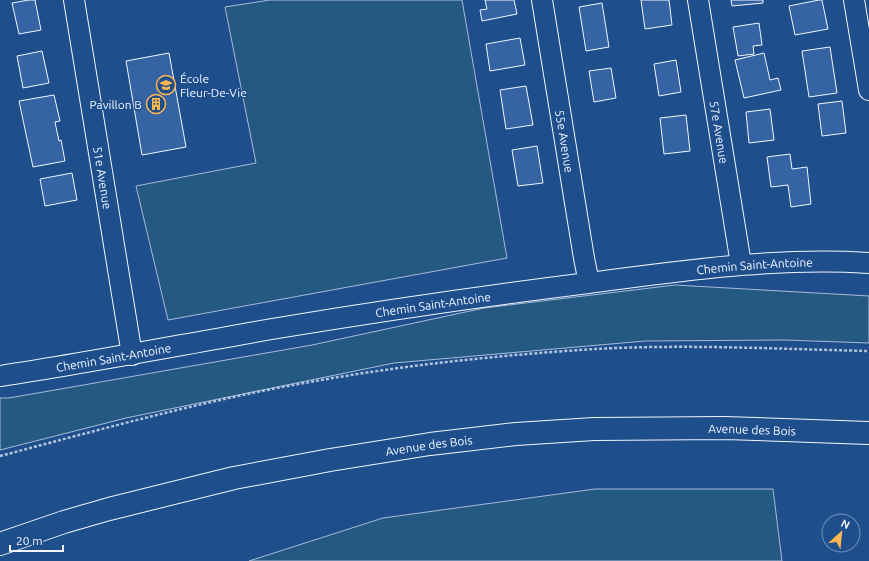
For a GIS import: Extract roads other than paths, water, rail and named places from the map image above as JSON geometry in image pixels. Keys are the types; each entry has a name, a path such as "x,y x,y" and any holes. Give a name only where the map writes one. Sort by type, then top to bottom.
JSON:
{"main road":[{"name":"Avenue des Bois","path":"0,544 64,522 109,509 234,478 330,460 430,444 523,434 602,429 725,428 869,432"}],"street":[{"name":"51e Avenue","path":"74,0 132,355"},
{"name":"55e Avenue","path":"542,0 582,251 589,283"},
{"name":"57e Avenue","path":"698,0 741,264"},
{"path":"854,0 869,90"},
{"name":"Chemin Saint-Antoine","path":"0,376 132,355 276,328 456,300 741,264 798,262 869,263"}],"place":[{"name":"École Fleur-De-Vie","path":"166,85"},
{"name":"Pavillon B","path":"156,104"}]}
